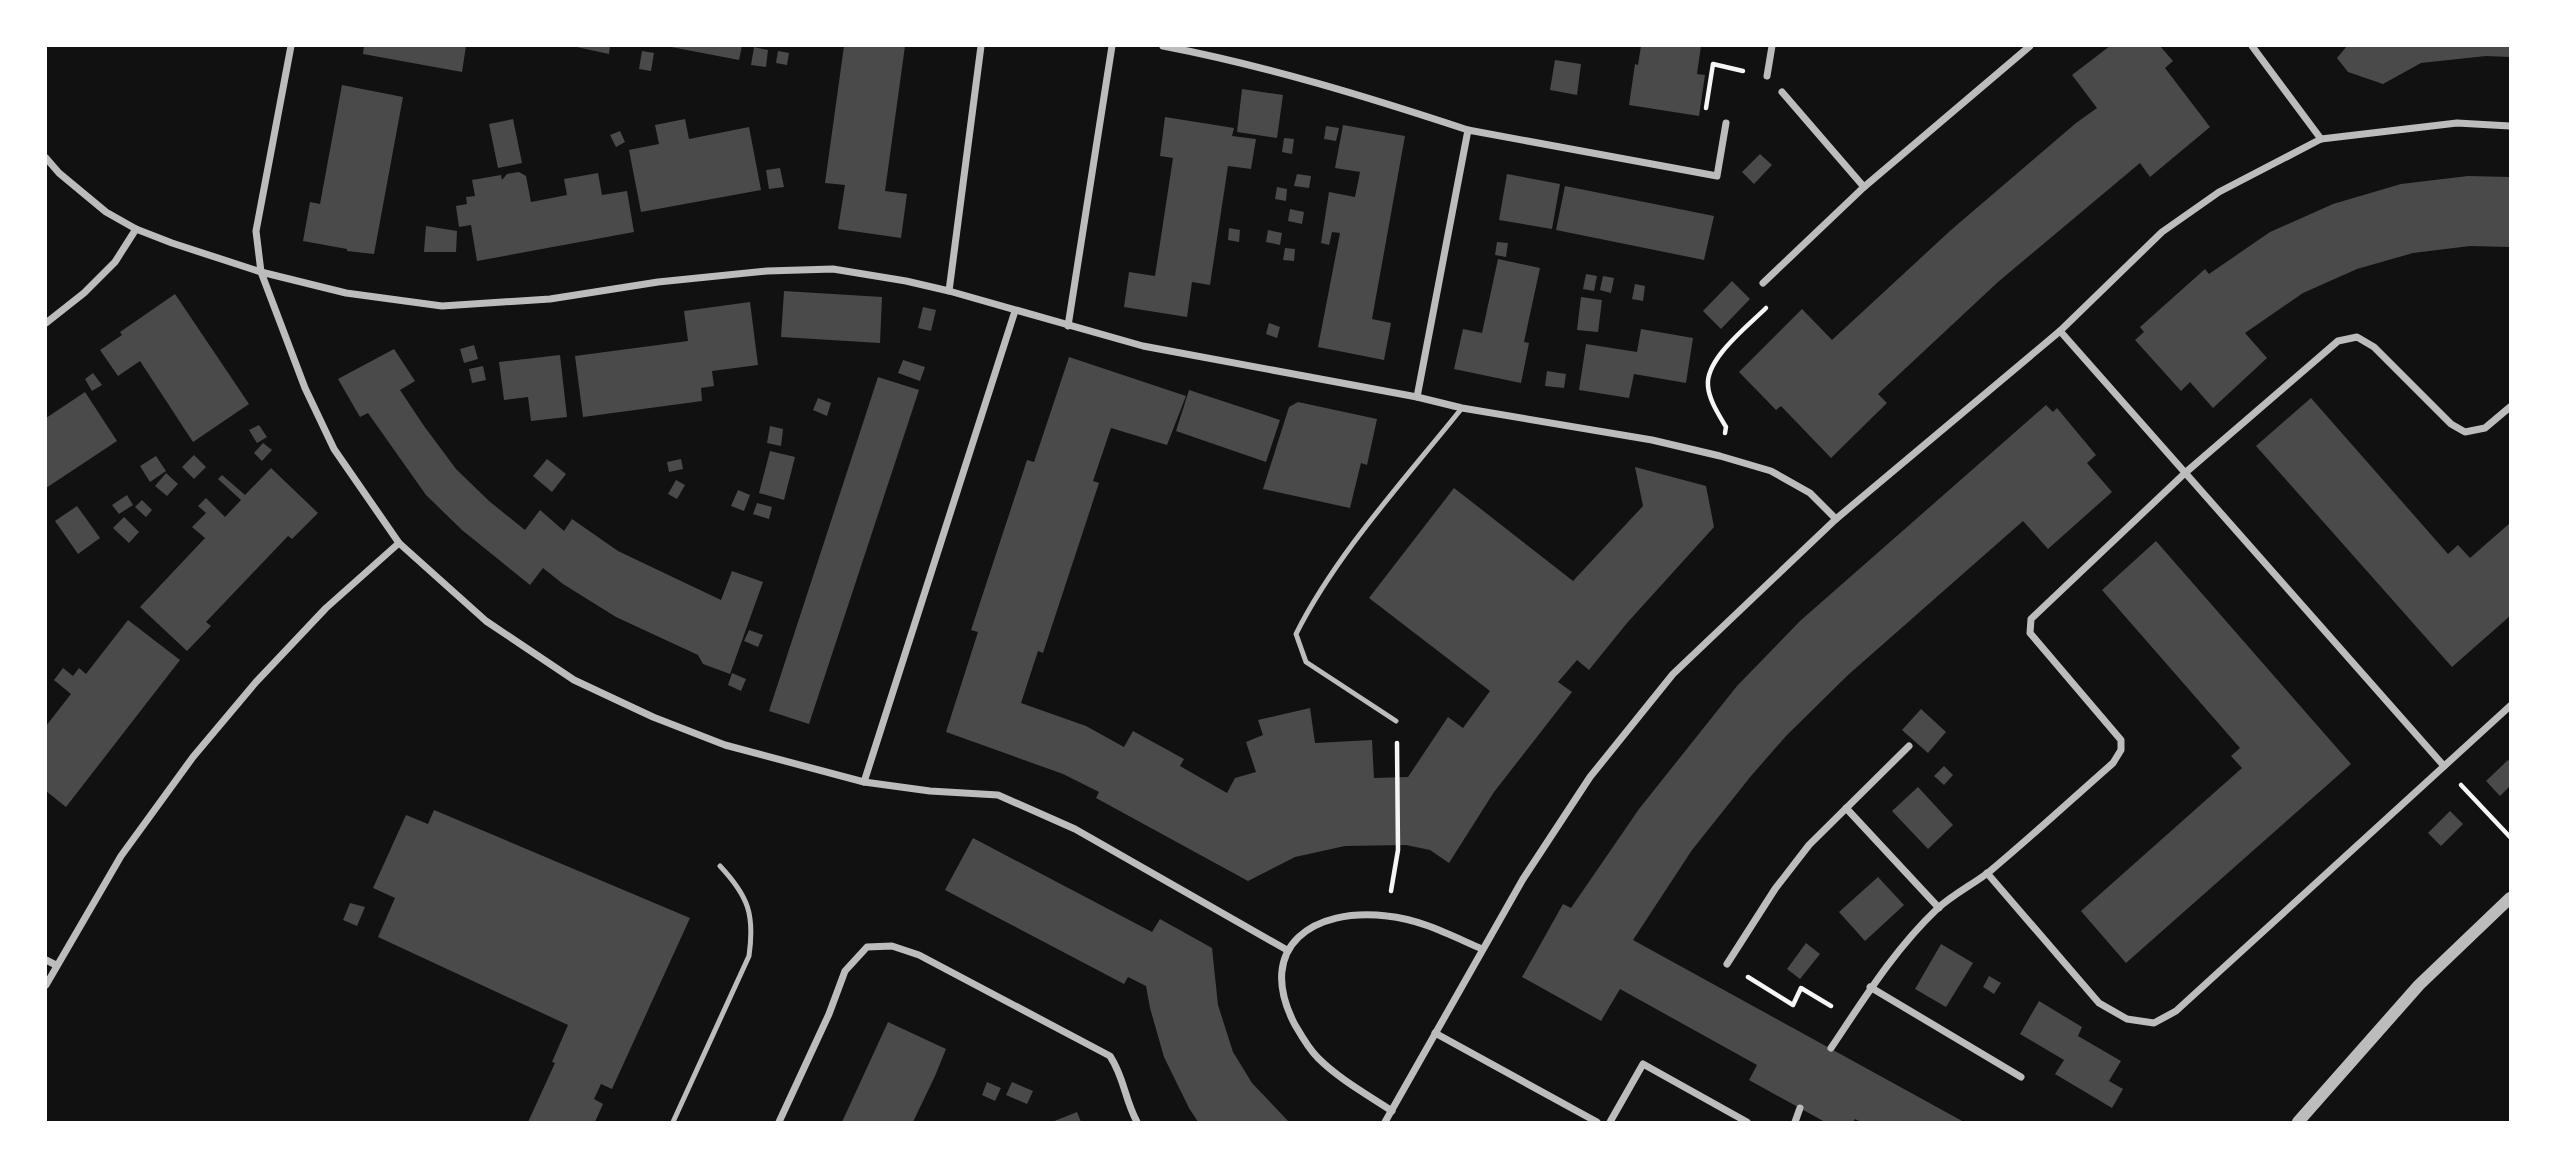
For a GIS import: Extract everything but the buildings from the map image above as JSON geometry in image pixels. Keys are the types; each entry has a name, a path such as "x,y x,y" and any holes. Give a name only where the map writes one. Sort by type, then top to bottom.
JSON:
{"street":[{"path":"291,46 256,231 261,272 305,388 334,449 399,543 486,621 574,680 653,718 725,745 864,782 998,795 1075,829 1287,950"},
{"path":"949,291 981,46"},
{"path":"1068,326 1112,46"},
{"path":"1163,46 1219,56 1356,93 1468,130 1717,176 1726,123"},
{"path":"1767,76 1772,46"},
{"path":"1763,283 1864,187 2030,46"},
{"path":"2252,46 2321,139"},
{"path":"1782,92 1864,187"},
{"path":"1385,1122 1523,879 1590,777 1674,674 1836,519 2060,331 2162,232 2218,192 2321,139 2457,123 2511,126"},
{"path":"1417,397 1468,130"},
{"path":"46,158 59,173 106,212 136,229 261,272 346,293 442,306 550,299 658,282 768,271 833,270 906,281 1143,346 1417,397 1462,408 1652,440 1720,457 1771,471 1810,493 1836,519"},
{"path":"46,323 84,293 115,262 136,229"},
{"path":"864,782 1015,311"},
{"path":"2060,331 2444,766"},
{"path":"1831,1048 1870,987 1938,908 1987,873 2113,763 2121,750 2121,740 2030,633 2031,619 2185,473 2338,341 2357,337 2374,347 2451,424 2465,432 2485,428 2511,407"},
{"path":"46,985 121,856 193,757 256,682 326,608 399,543"},
{"path":"1987,873 2099,1003 2127,1019 2154,1023 2176,1012 2511,706"},
{"path":"1727,964 1775,889 1809,845 1909,746"},
{"path":"1846,808 1938,908"},
{"path":"2298,1122 2420,985 2511,898"},
{"path":"1392,1111 1317,1058 1302,1038 1285,1006 1280,981 1287,950 1298,936 1314,925 1348,916 1386,915 1423,924 1482,949"},
{"path":"779,1122 829,1014 845,971 867,947 892,946 919,955 1110,1056 1121,1073 1128,1106 1137,1122"},
{"path":"46,960 56,965"},
{"path":"1870,987 2021,1077"},
{"path":"1435,1033 1597,1122"},
{"path":"1610,1122 1643,1064 1747,1122"},
{"path":"1795,1122 1800,1108"}],"lane":[{"path":"1396,721 1306,662 1296,634 1309,607 1362,534 1462,408"},
{"path":"673,1122 749,956 752,934 748,909 739,887 720,866"}],"path":[{"path":"1726,123 1704,119 1713,64 1767,76"},
{"path":"1720,457 1726,427 1715,408 1708,386 1710,370 1715,359 1767,307 1763,283"},
{"path":"1386,915 1398,850 1396,721"},
{"path":"2444,766 2511,837"},
{"path":"1727,964 1793,1006 1801,988 1851,1018"}]}
